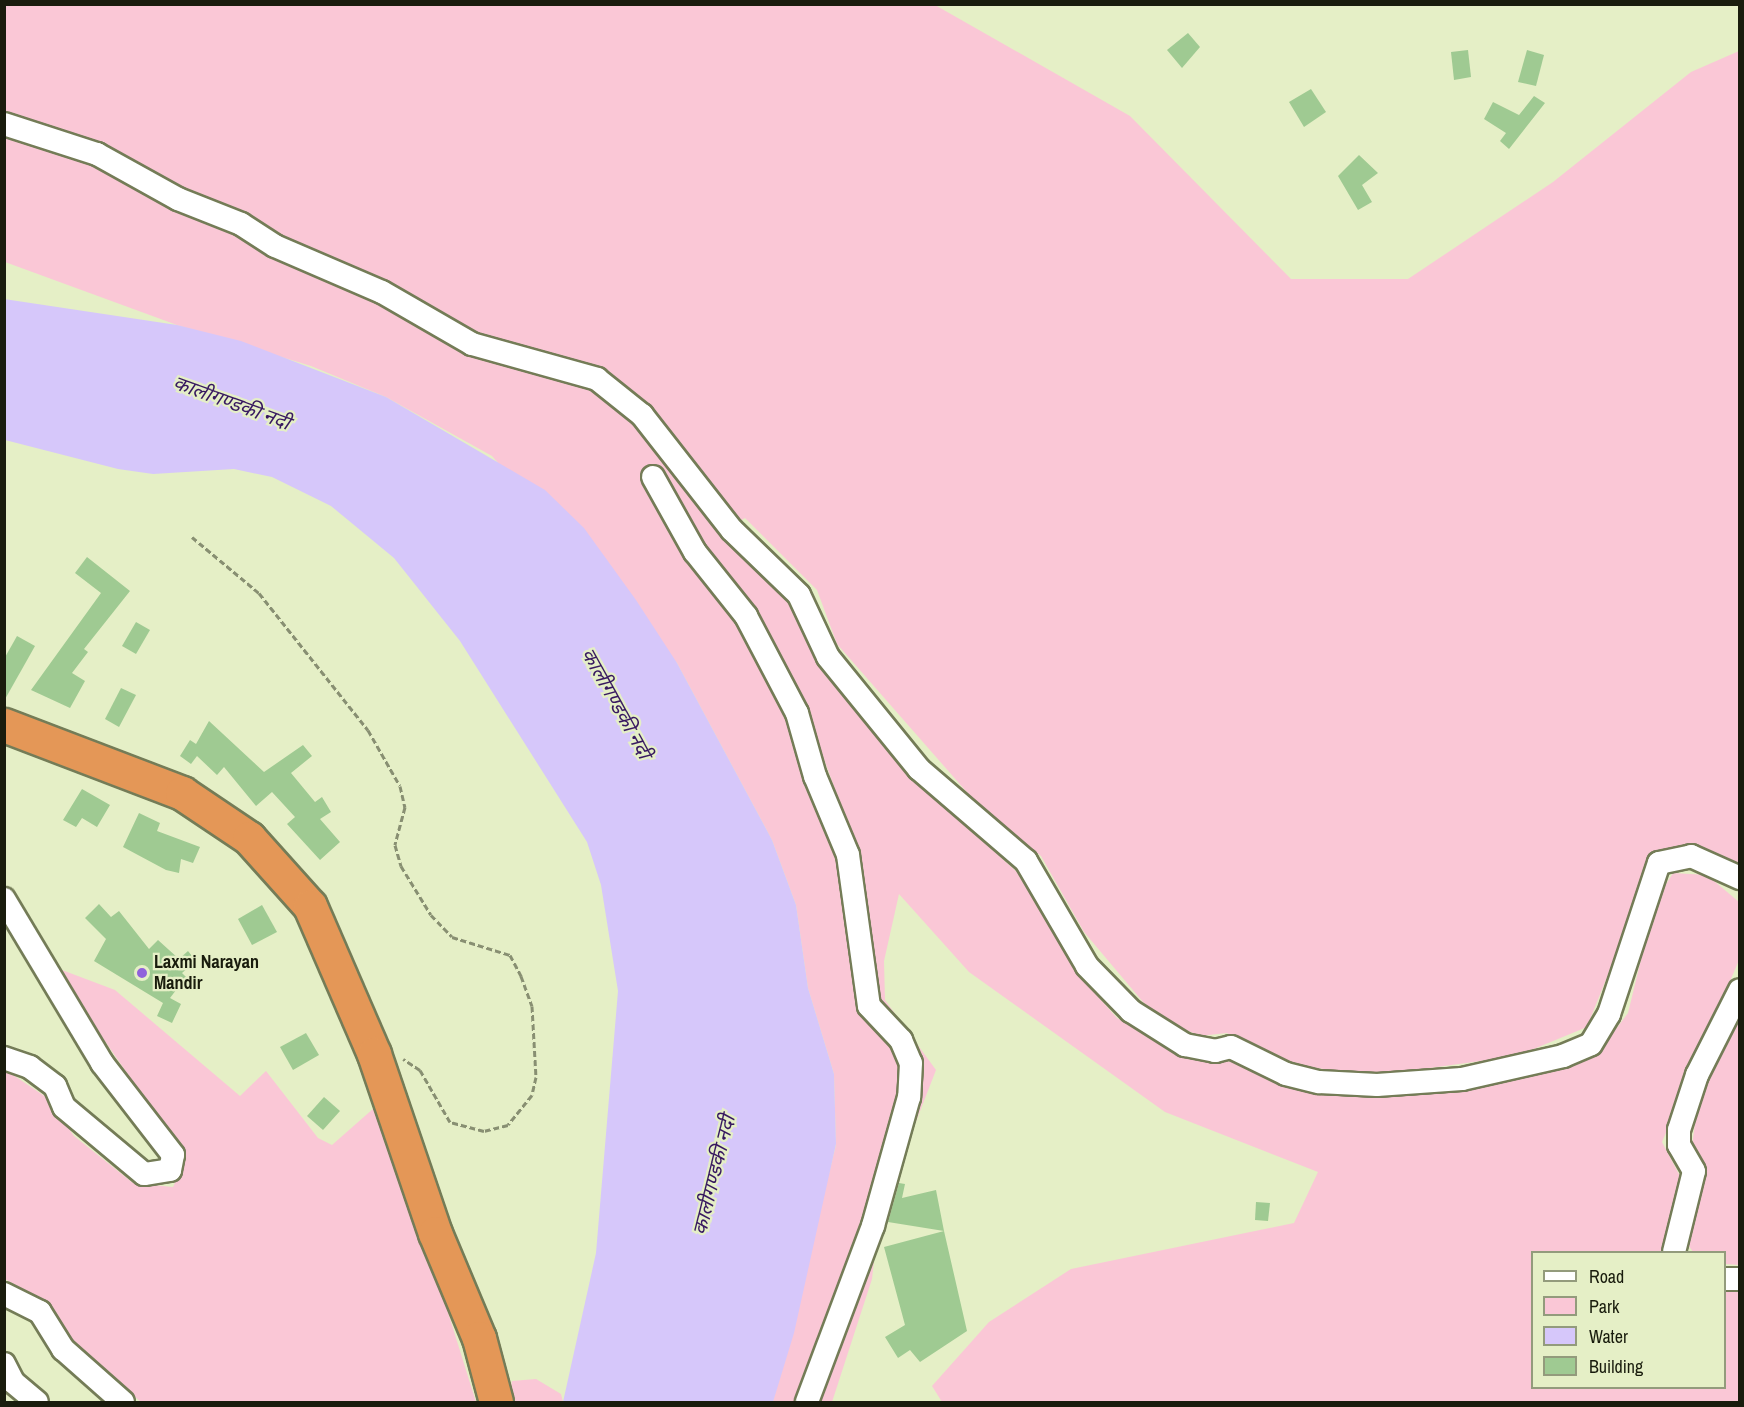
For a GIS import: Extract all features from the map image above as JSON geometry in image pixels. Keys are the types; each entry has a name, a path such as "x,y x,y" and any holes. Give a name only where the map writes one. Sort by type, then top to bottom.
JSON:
{"highway":[{"path":"4,725 182,793 249,838 310,906 374,1054 435,1233 479,1338 496,1402"}],"street":[{"path":"4,124 97,154 178,199 241,224 275,246 382,292 472,344 597,379 642,416 732,530 799,595 828,657 919,769 1026,861 1087,966 1131,1011 1185,1045 1215,1051 1231,1047 1286,1074 1319,1082 1377,1085 1462,1079 1563,1056 1591,1044 1609,1014 1659,863 1691,856 1740,878"},
{"path":"653,477 695,552 746,616 797,713 815,776 848,855 869,1006 901,1040 911,1063 909,1097 873,1226 807,1402"},
{"path":"4,899 102,1063 173,1155 170,1170 144,1174 64,1107 55,1086 30,1067 4,1058"},
{"path":"1674,1251 1694,1171 1679,1145 1679,1130 1697,1075 1740,990"},
{"path":"4,1294 40,1312 63,1349 123,1402"},
{"path":"4,1364 13,1382 37,1402"}],"path":[{"path":"192,537 259,593 368,730 400,786 405,807 395,845 413,888 452,937 510,955 532,1006 532,1095 508,1125 463,1129 450,1122 420,1070 408,1060 374,1054"}],"green space":[{"path":"4,5 935,5 1130,116 1291,279 1408,279 1553,182 1691,72 1739,51 1739,869 1670,850 1635,907 1587,1027 1517,1056 1372,1076 1310,1067 1264,1054 1227,1033 1200,1036 1170,1023 1143,1002 1084,932 1041,856 979,806 837,644 817,590 745,518 725,529 791,596 817,659 910,776 1017,872 1077,973 1117,1018 1185,1058 1235,1062 1292,1086 1381,1095 1459,1091 1598,1053 1628,1013 1655,902 1673,873 1707,875 1739,902 1739,960 1662,1142 1682,1180 1663,1251 1531,1251 1531,1389 1726,1389 1726,1292 1739,1290 1739,1402 942,1402 932,1386 989,1322 1071,1269 1294,1223 1318,1172 1165,1112 969,972 899,894 884,961 885,1000 936,1070 879,1217 872,1279 832,1402 815,1402 851,1322 916,1061 874,1003 857,850 816,737 773,647 702,541 685,550 737,621 796,733 839,848 854,969 902,1053 903,1093 801,1402 773,1402 836,1145 834,1074 808,988 796,905 772,840 677,663 492,456 386,397 311,366 177,325 5,262"},
{"path":"54,967 115,990 240,1096 266,1071 318,1138 332,1145 382,1101 476,1402 141,1402 77,1348 50,1304 5,1279 4,1069 46,1097 74,1136 133,1183 173,1187 186,1159"},
{"path":"1739,1016 1739,1265 1726,1264 1726,1251 1692,1251 1686,1242 1704,1181 1692,1147 1695,1122 1713,1068"},
{"path":"536,1379 561,1394 563,1402 508,1402 512,1381"}],"water":[{"name":"कालीगण्डकी नदी","path":"4,299 177,325 241,341 386,397 545,490 584,528 636,600 677,663 772,840 796,905 808,988 834,1074 836,1144 794,1333 773,1402 563,1402 596,1253 618,991 601,885 587,842 460,641 394,558 331,506 272,477 234,469 153,474 118,469 5,440"}],"building":[{"path":"1188,33 1200,47 1182,68 1167,50"},
{"path":"1468,50 1471,77 1454,80 1451,52"},
{"path":"1527,50 1544,55 1536,86 1518,82"},
{"path":"1311,89 1326,112 1304,127 1289,102"},
{"path":"1534,96 1545,103 1509,149 1500,141 1506,133 1484,119 1493,102 1519,115"},
{"path":"1359,155 1378,173 1362,185 1372,202 1358,210 1338,176"},
{"path":"87,557 130,591 84,649 88,652 72,673 85,681 70,708 31,690 101,593 75,573"},
{"path":"136,622 150,630 136,654 122,646"},
{"path":"17,636 35,646 4,701 4,659"},
{"path":"121,688 136,695 119,727 105,719"},
{"path":"209,721 264,772 303,745 312,756 291,773 315,802 322,797 331,812 320,819 340,842 320,860 287,824 295,817 272,792 256,806 224,767 217,775 197,756 191,764 180,756 190,740 196,744"},
{"path":"82,789 110,805 97,827 82,818 76,827 63,820"},
{"path":"139,813 160,823 157,831 200,847 193,863 181,859 179,873 166,870 123,847"},
{"path":"99,904 111,917 119,911 149,949 158,940 179,959 188,951 196,961 182,973 186,977 170,998 181,1004 172,1023 157,1016 163,1003 94,961 106,939 85,918"},
{"path":"262,905 277,932 252,945 238,919"},
{"path":"306,1033 319,1055 293,1070 280,1047"},
{"path":"324,1097 340,1111 323,1130 307,1116"},
{"path":"899,1183 905,1184 902,1198 936,1190 944,1231 888,1222"},
{"path":"1256,1202 1270,1203 1268,1221 1255,1220"},
{"path":"944,1231 967,1331 920,1362 910,1350 898,1358 885,1337 905,1325 884,1247"}],"place":[{"name":"Laxmi Narayan Mandir","path":"142,973"}]}
